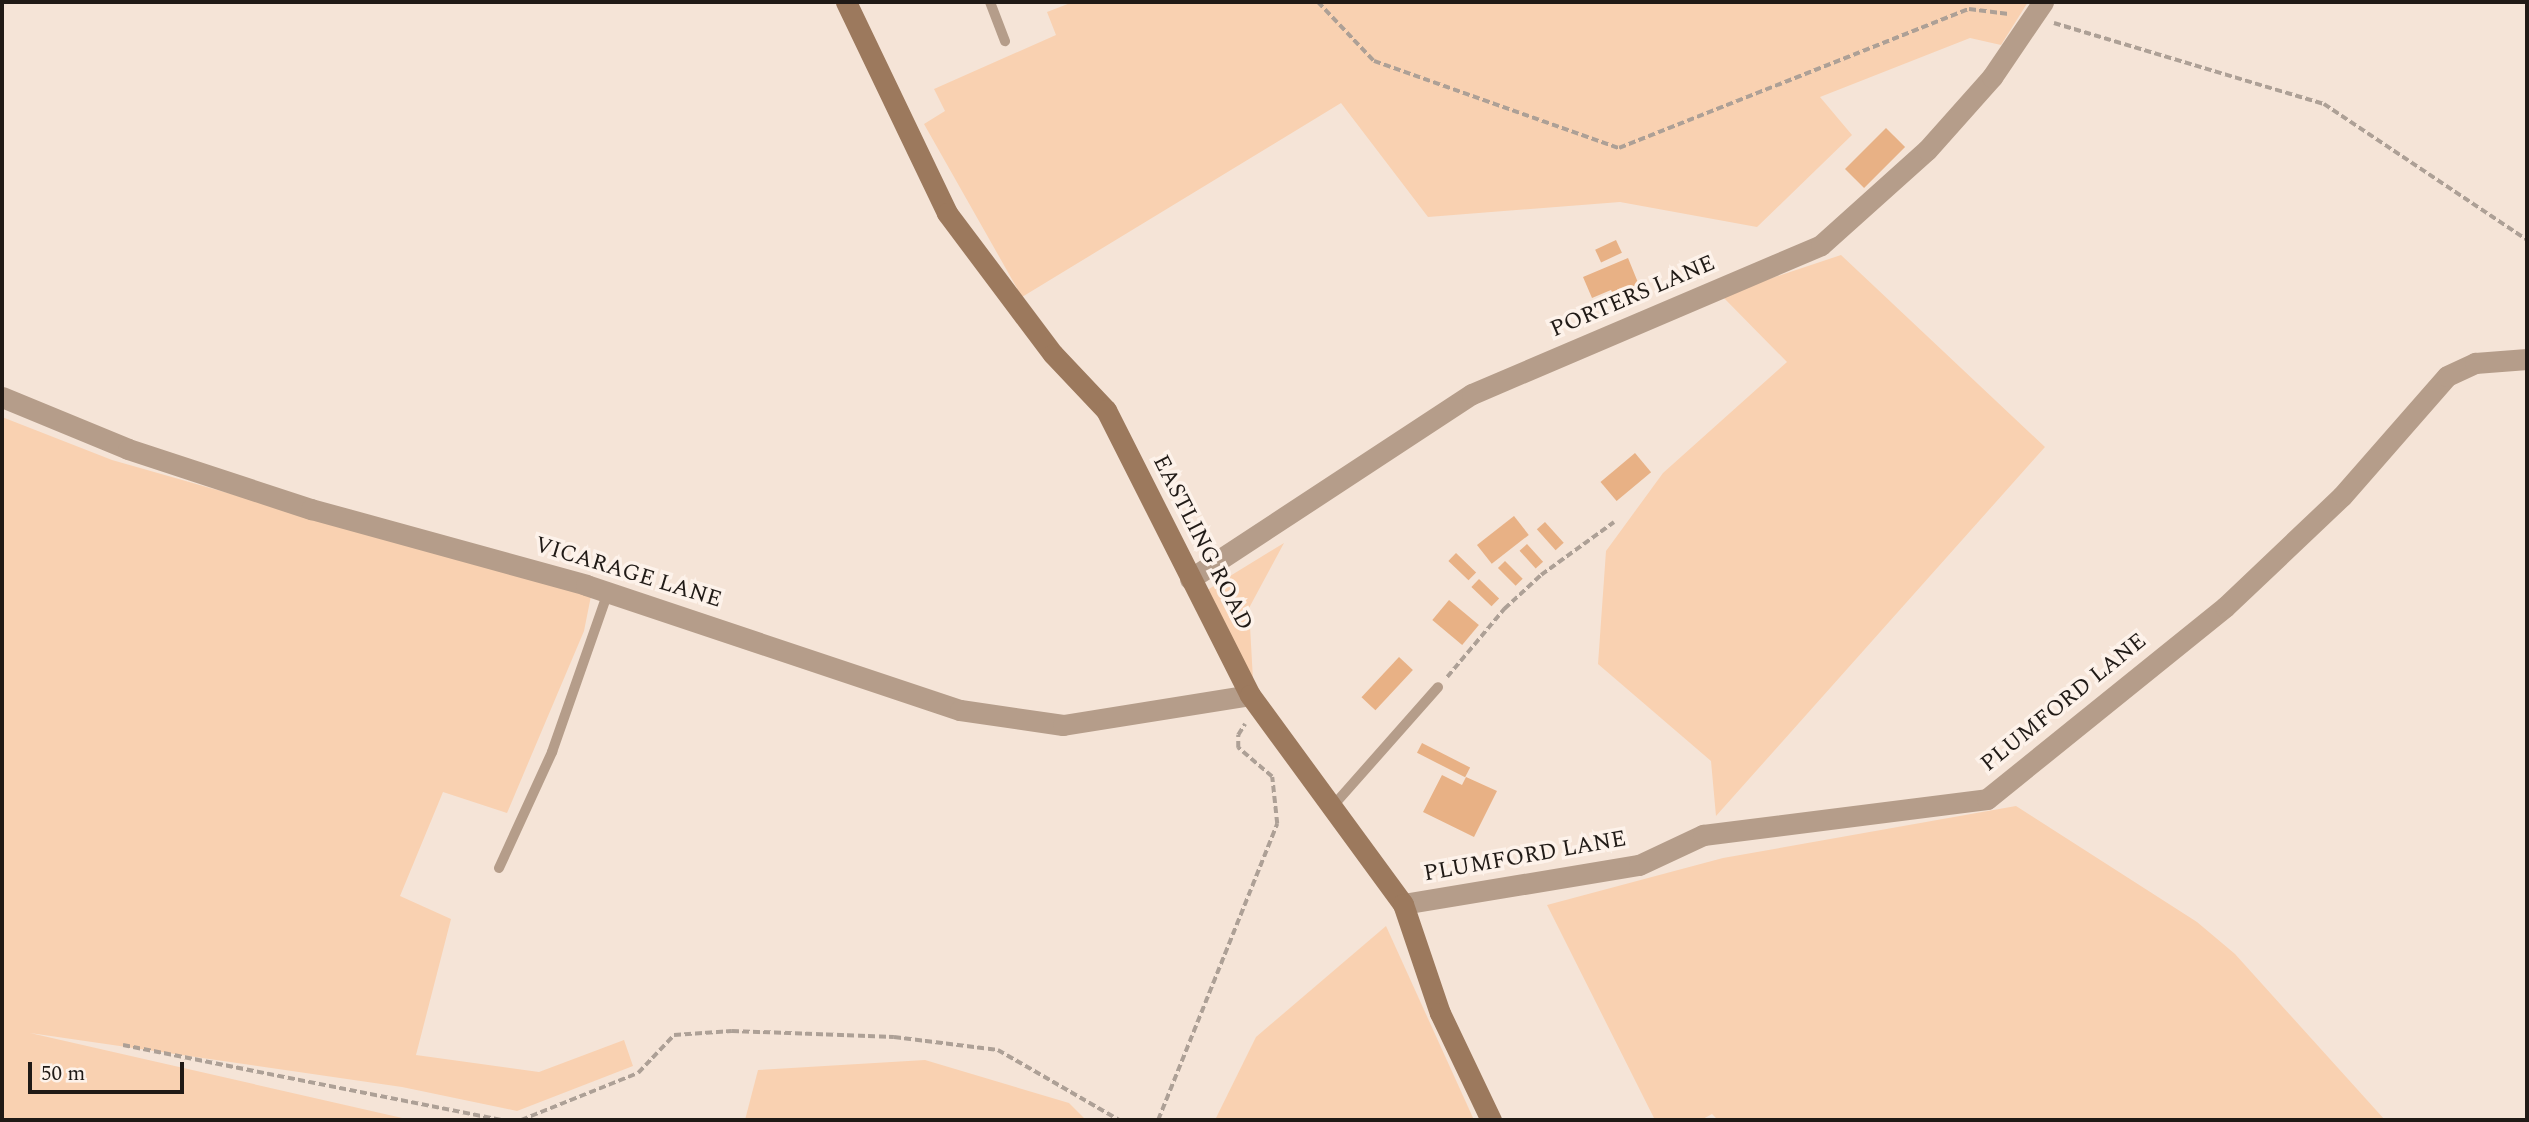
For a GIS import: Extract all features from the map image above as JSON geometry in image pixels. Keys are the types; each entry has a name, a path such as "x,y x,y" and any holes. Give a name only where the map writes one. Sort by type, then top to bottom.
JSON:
{"street":[{"name":"EASTLING ROAD","path":"846,2 947,213 1053,354 1106,410 1254,703 1403,904 1440,1013 1491,1120"},
{"name":"PORTERS LANE","path":"1190,579 1472,394 1821,245 1927,150 1992,77 2039,10"},
{"name":"PLUMFORD LANE","path":"1403,904 1639,865 1703,835 1987,799 2225,607 2342,496 2447,376 2474,363 2527,359"},
{"name":"VICARAGE LANE","path":"2,397 128,449 311,509 608,592 961,710 1063,725 1254,703"},
{"path":"1403,904 1446,889 1508,881"}],"lane":[{"path":"990,2 1005,41"},
{"path":"499,868 552,752 608,592"},
{"path":"1332,807 1438,687"}],"path":[{"path":"1318,2 1374,61 1619,148 1969,9 2039,10 2324,104 2527,240"},
{"path":"1438,687 1523,592 1614,522"},
{"path":"1158,1120 1277,824 1272,778 1243,754 1237,743 1254,703"},
{"path":"521,1120 638,1073 674,1035 733,1031 894,1037 998,1050 1119,1120"},
{"path":"123,1045 503,1120"}],"shaded area":[{"path":"1073,2 2028,2 2001,45 1970,38 1820,97 1852,135 1757,227 1620,202 1428,217 1341,103 1022,297 924,124 945,111 934,89 1056,35 1047,12"},
{"path":"1841,255 2045,447 1716,816 1711,761 1598,664 1606,551 1663,473 1787,362 1721,295"},
{"path":"2,417 112,460 591,596 584,631 507,813 443,792 400,896 451,919 416,1055 539,1072 624,1040 633,1066 517,1111 402,1087 30,1033 411,1120 2,1120"},
{"path":"1284,543 1249,608 1253,680 1204,592"},
{"path":"2016,806 2197,922 2235,954 2385,1120 1718,1120 1712,1114 1701,1120 1655,1120 1547,905 1723,858"},
{"path":"1386,926 1474,1120 1215,1120 1256,1037"},
{"path":"925,1060 1069,1103 1086,1120 745,1120 758,1070"}],"building":[{"path":"1886,128 1905,147 1864,188 1845,169"},
{"path":"1616,240 1622,253 1601,262 1595,250"},
{"path":"1628,258 1639,285 1614,296 1611,290 1592,298 1583,277"},
{"path":"1635,453 1651,472 1617,501 1601,482"},
{"path":"1514,516 1529,535 1492,564 1477,545"},
{"path":"1545,522 1564,543 1556,550 1537,529"},
{"path":"1527,544 1543,562 1536,569 1520,551"},
{"path":"1456,553 1476,572 1469,580 1448,561"},
{"path":"1505,561 1523,579 1516,586 1498,568"},
{"path":"1479,579 1499,598 1492,606 1471,587"},
{"path":"1449,600 1479,625 1462,645 1432,620"},
{"path":"1399,657 1413,670 1375,710 1361,697"},
{"path":"1422,743 1470,768 1465,777 1417,753"},
{"path":"1442,775 1462,785 1466,777 1497,791 1474,837 1423,812"}]}
